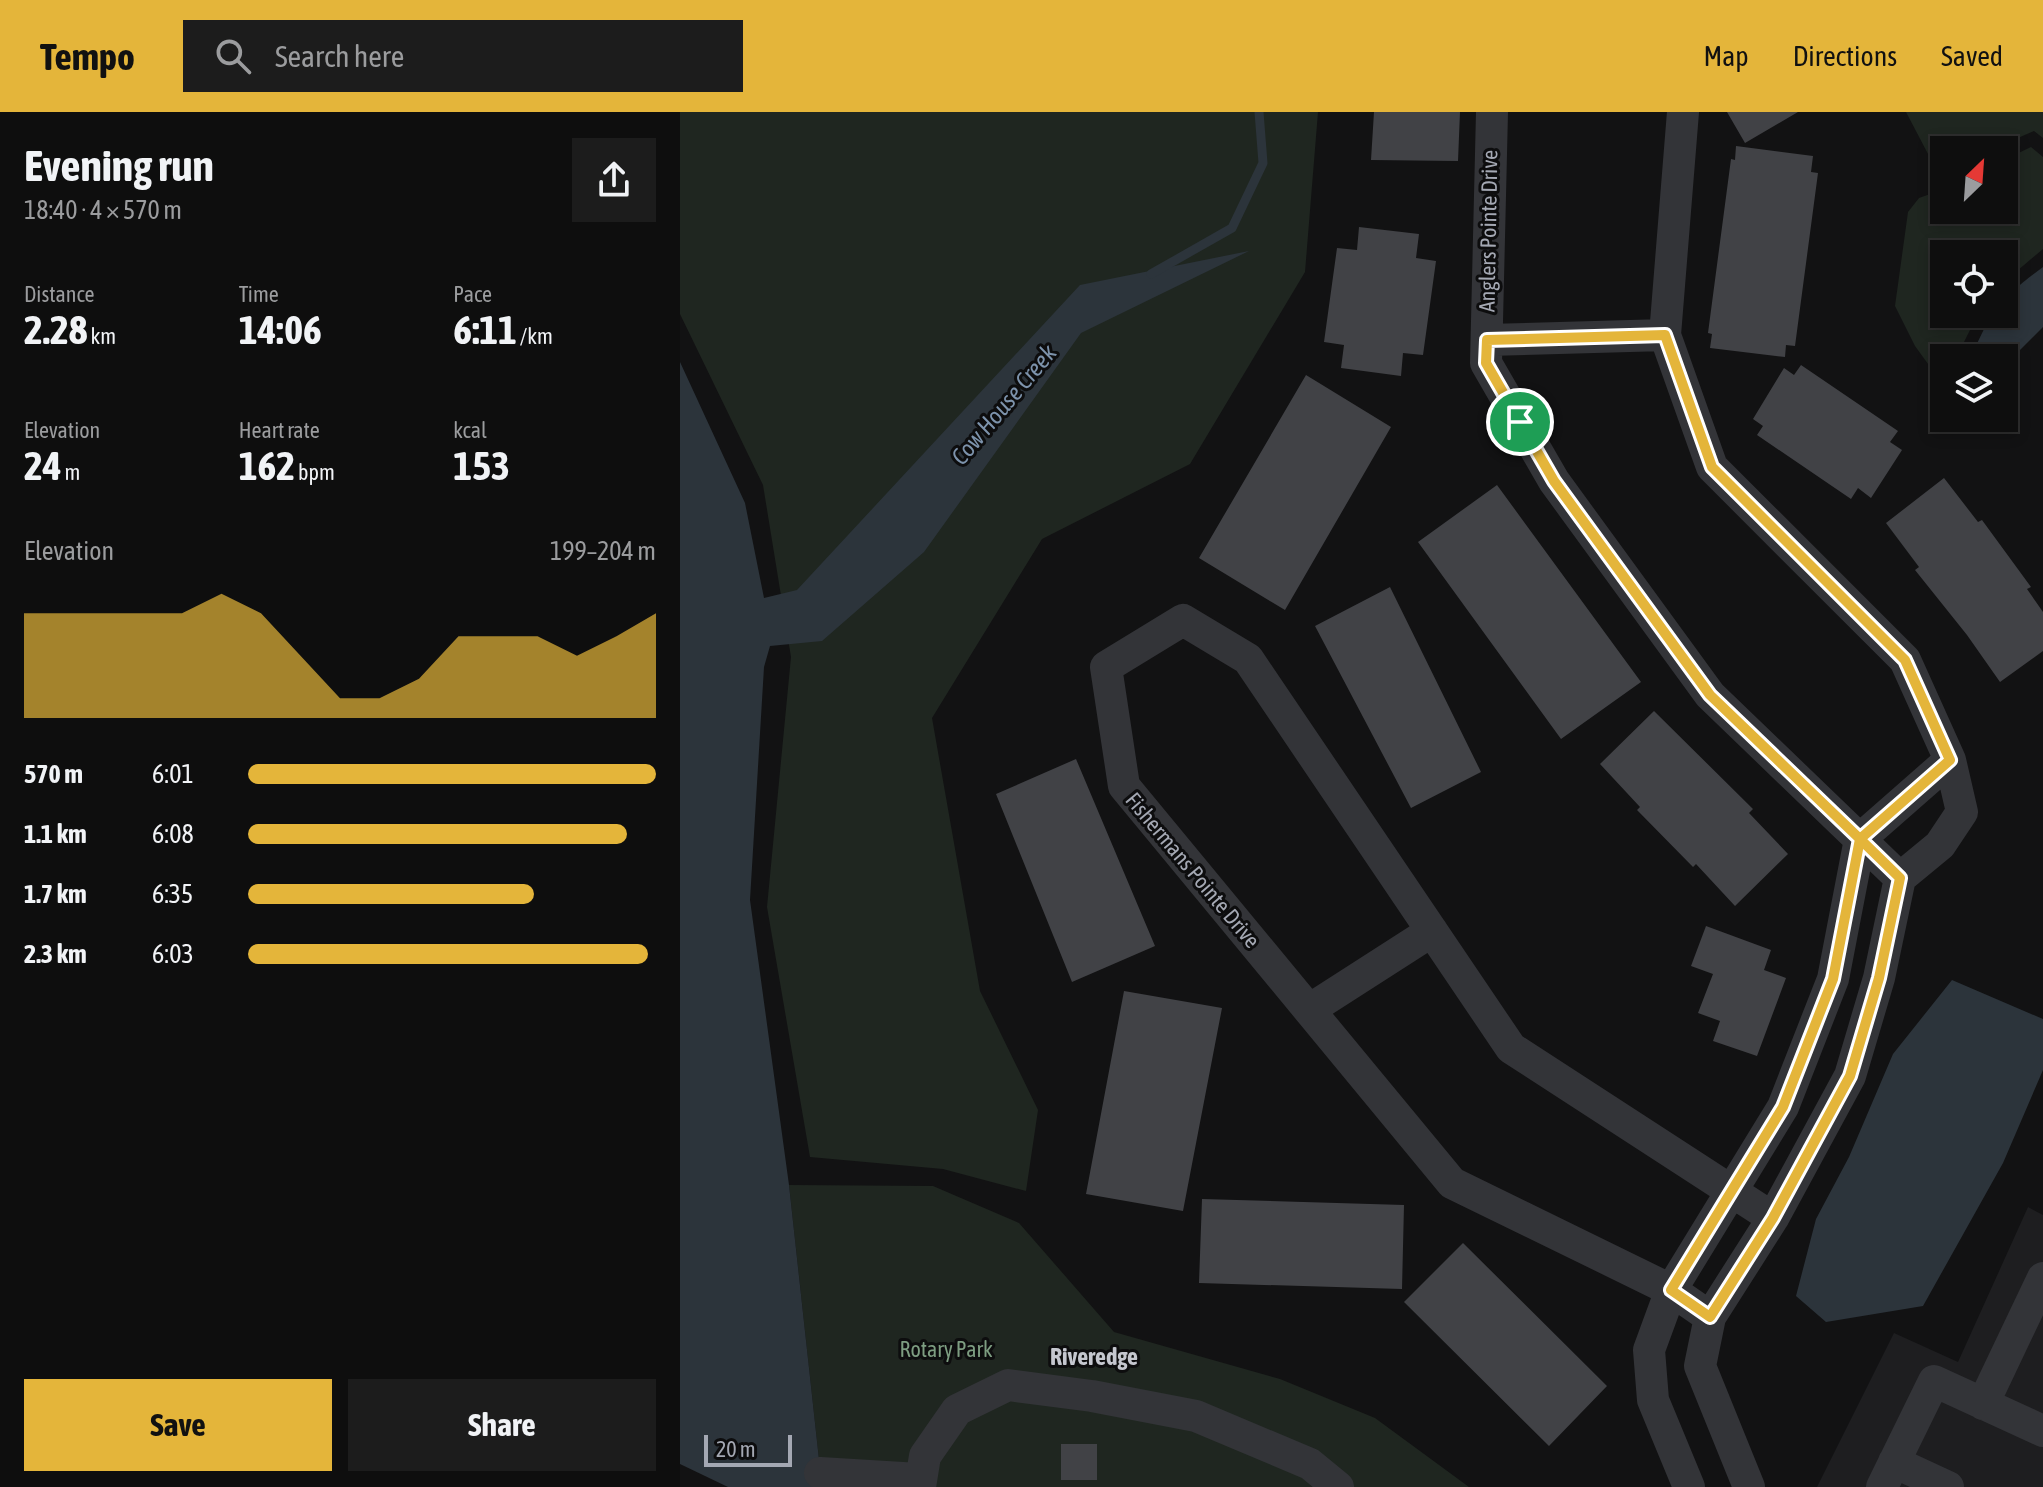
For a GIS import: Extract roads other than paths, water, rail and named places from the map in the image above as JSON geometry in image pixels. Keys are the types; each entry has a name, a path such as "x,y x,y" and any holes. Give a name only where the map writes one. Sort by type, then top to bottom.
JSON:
{"street":[{"name":"Anglers Pointe Drive","path":"1492,112 1486,363 1554,481 1710,695 1900,878"},
{"path":"1683,112 1665,335 1712,467 1905,660 1950,760 1962,812 1940,845 1900,878 1875,990 1850,1076 1773,1218 1710,1317 1700,1366 1749,1487"},
{"path":"1487,340 1665,335"},
{"name":"Fishermans Pointe Drive","path":"1710,1317 1671,1290 1452,1183 1124,786 1106,667 1183,620 1248,659 1511,1048 1773,1218"},
{"path":"1689,1487 1653,1400 1649,1350 1671,1290 1783,1107 1833,979 1860,839 1950,760"},
{"path":"1309,1010 1432,931"},
{"path":"1833,979 1875,990"},
{"path":"1983,1404 2043,1278"},
{"path":"1948,1487 1888,1474 1934,1381 2043,1431"},
{"path":"820,1473 920,1483 925,1456 957,1410 1008,1385 1092,1396 1196,1416 1310,1464 1338,1487"}],"water":[{"path":"1249,251 1081,333 924,552 822,641 770,646 764,667 750,900 789,1185 822,1487 680,1487 680,362 745,503 764,598 797,590 1080,285"},
{"path":"2043,267 2043,327 2018,352 2018,344 1977,344 1985,328 2018,328 2018,288"},
{"path":"1952,980 2043,1019 2043,1070 2003,1163 1923,1306 1826,1322 1796,1296 1816,1219 1849,1157 1893,1054"}],"waterway":[{"name":"Cow House Creek","path":"1151,274 1232,228 1263,163 1259,112"}],"district":[{"name":"Riveredge","path":"1094,1357"}],"park label":[{"name":"Rotary Park","path":"946,1349"}]}
